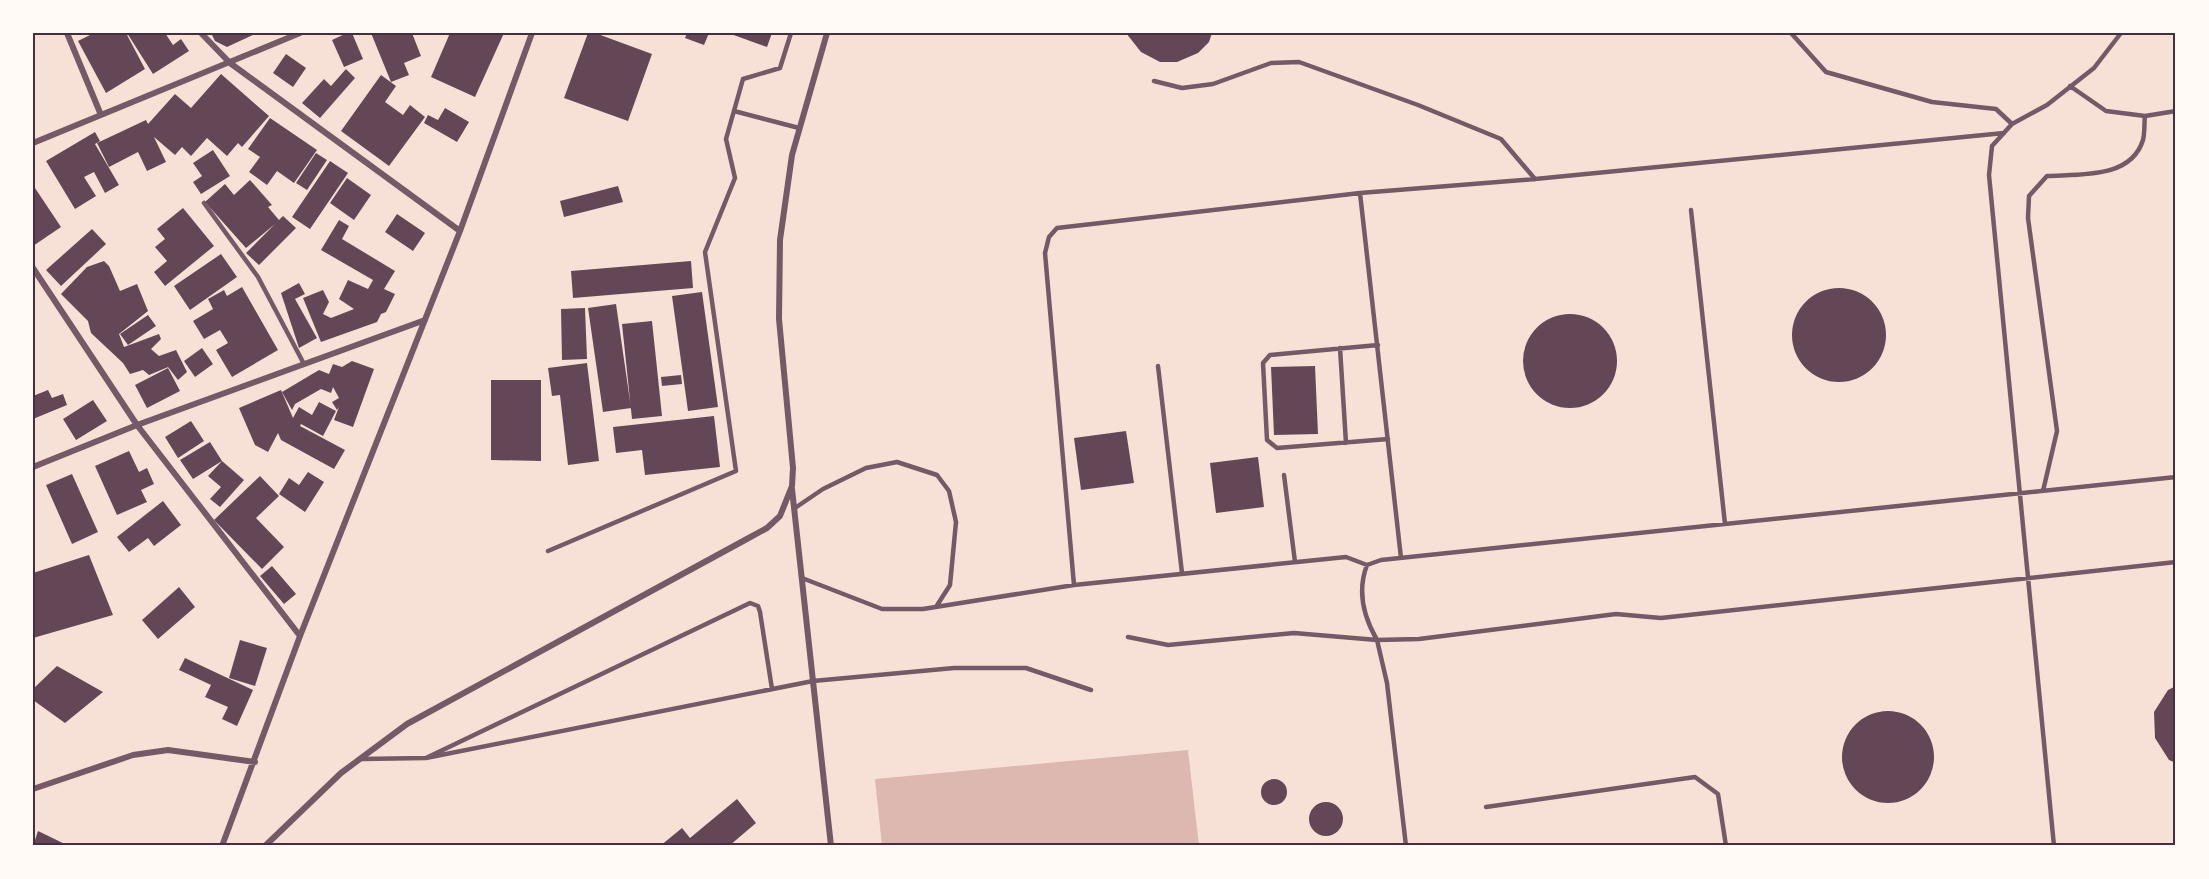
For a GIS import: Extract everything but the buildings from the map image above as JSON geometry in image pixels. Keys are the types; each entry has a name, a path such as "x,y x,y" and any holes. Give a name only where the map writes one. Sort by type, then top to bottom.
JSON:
{"street":[{"path":"67,33 101,115"},
{"path":"201,33 230,63 460,231"},
{"path":"33,143 300,33"},
{"path":"222,846 300,636 460,231 532,33"},
{"path":"827,33 799,128 785,191 780,240 779,319 793,468 792,486 831,846"},
{"path":"33,268 137,425 300,636"},
{"path":"33,467 137,425 425,320"},
{"path":"265,846 311,800 406,724 767,528 780,516 792,486"},
{"path":"33,789 133,755 168,750 255,762"}],"lane":[{"path":"548,551 736,471 705,252 735,178 726,139 743,79 780,68 791,33"},
{"path":"1791,33 1826,72 1932,102 1996,109 2012,124"},
{"path":"2054,846 1989,176 1992,146 2012,124 2047,105 2094,68 2121,33"},
{"path":"1154,81 1182,88 1213,84 1271,63 1299,62 1418,105 1501,139 1535,179"},
{"path":"2070,86 2106,111 2145,116 2176,111"},
{"path":"734,111 799,128"},
{"path":"2043,491 2057,431 2028,218 2029,196 2047,176 2117,170 2133,156 2143,140 2145,116"},
{"path":"1074,585 1046,253 1049,237 1057,228 1360,193 1535,179 2004,133"},
{"path":"1360,193 1401,558"},
{"path":"204,202 258,277 304,364"},
{"path":"1691,210 1725,524"},
{"path":"1378,345 1270,355 1263,363 1267,440 1277,448 1388,439"},
{"path":"1340,348 1346,443"},
{"path":"1158,366 1182,573"},
{"path":"795,508 823,489 866,468 897,462 938,475 949,491 956,522 950,585 936,607"},
{"path":"1284,475 1295,562"},
{"path":"802,578 882,609 936,607 1074,585 1182,573 1346,557 1367,565 1401,558 2176,477"},
{"path":"1128,637 1168,645 1294,633 1377,640 1419,639 1616,615 1661,618 2028,576 2176,562"},
{"path":"1367,565 1360,582 1362,602 1377,640 1387,682 1406,846"},
{"path":"426,758 750,603 758,606 760,612 772,689"},
{"path":"361,759 426,758 813,681 954,668 1026,668 1091,690"},
{"path":"1486,807 1695,777 1718,794 1726,846"}],"shaded area":[{"path":"1188,750 1199,846 882,846 875,779"}]}
